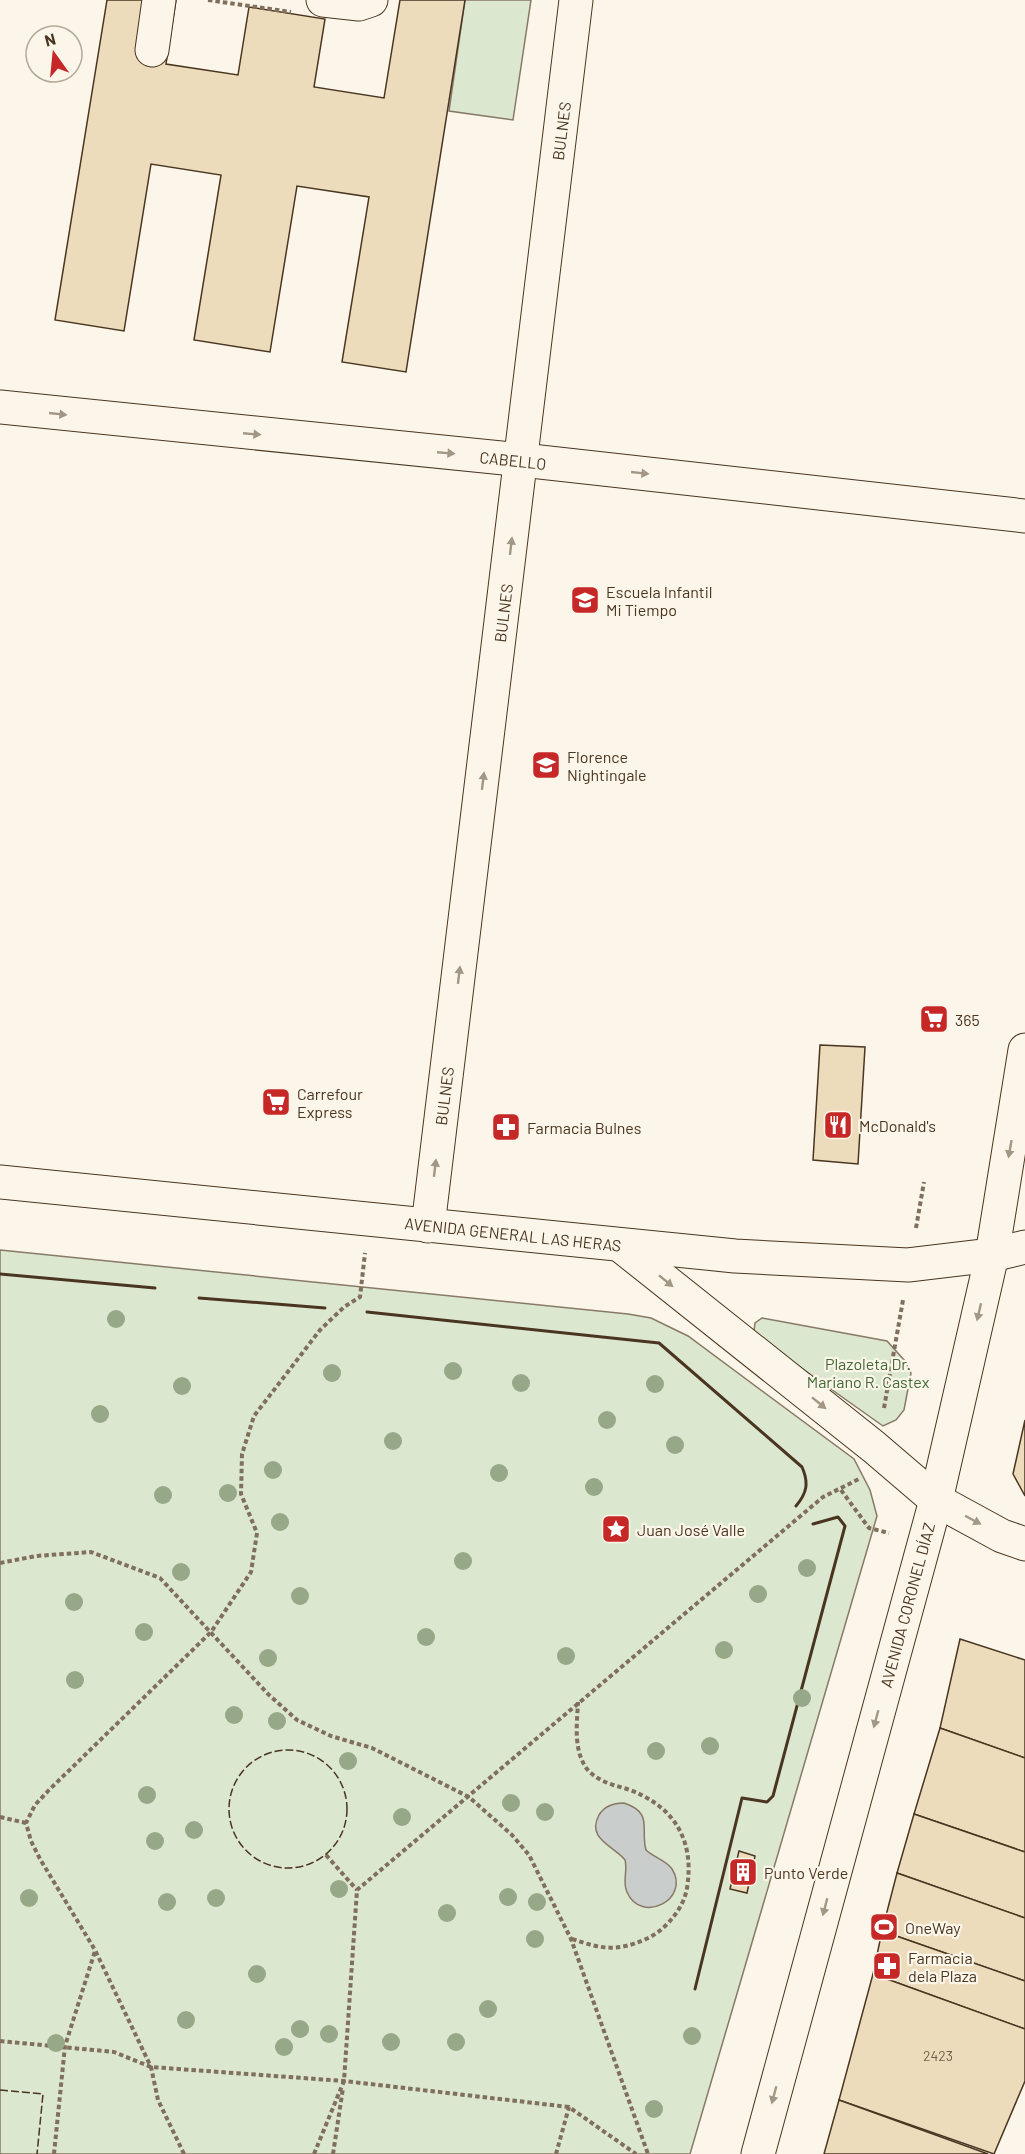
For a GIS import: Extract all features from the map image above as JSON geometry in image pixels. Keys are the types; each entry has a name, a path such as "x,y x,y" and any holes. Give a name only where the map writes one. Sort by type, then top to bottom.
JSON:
{"street":[{"path":"152,50 159,0"},
{"path":"323,0 359,4 371,0"},
{"name":"BULNES","path":"428,1226 576,0"},
{"name":"CABELLO","path":"0,407 522,460 1025,516"},
{"name":"AVENIDA CORONEL DÍAZ","path":"758,2154 936,1500 992,1255 1025,1050"},
{"name":"AVENIDA GENERAL LAS HERAS","path":"0,1182 735,1256 908,1265 992,1255 1025,1247"},
{"path":"621,1245 874,1447 936,1500 1002,1536 1025,1544"}],"path":[{"path":"357,1890 823,1497 862,1478 874,1447 883,1413 924,1182"},
{"path":"184,2154 158,2100 151,2067 95,1950 40,1859 31,1841 26,1823 35,1805 49,1790 211,1632 251,1572 257,1533 242,1494 242,1454 254,1416 320,1330 344,1307 360,1297 370,1219"},
{"path":"0,1563 36,1556 91,1552 160,1578 268,1694 297,1720 331,1736 372,1748 469,1797 512,1835 529,1855 571,1939 648,2154"},
{"path":"571,1939 602,1949 628,1947 653,1936 673,1918 686,1895 690,1869 686,1843 673,1819 654,1801 604,1782 588,1769 578,1750 578,1702"},
{"path":"0,1817 26,1823"},
{"path":"326,1855 357,1890 344,2081 333,2154"},
{"path":"54,2154 65,2046 95,1950"},
{"path":"0,2041 114,2052 151,2067 344,2081 569,2107 636,2154"},
{"path":"314,2154 344,2081"},
{"path":"556,2154 569,2107"}],"green space":[{"path":"465,0 531,0 513,120 449,111"},
{"path":"0,1250 651,1318 688,1336 854,1459 870,1490 877,1516 690,2154 0,2154"},
{"name":"Plazoleta Dr. Mariano R. Castex","path":"762,1318 887,1341 905,1361 911,1373 904,1410 896,1420 883,1426 759,1338 754,1331 755,1323"}],"shaded area":[{"path":"624,1803 633,1807 643,1817 646,1850 672,1869 676,1880 675,1890 662,1904 643,1907 634,1902 626,1888 625,1860 603,1841 596,1830 599,1815 604,1809 613,1804"}],"building":[{"path":"107,0 176,0 166,64 238,75 249,7 325,19 314,87 384,98 400,0 465,0 406,372 342,362 369,197 297,186 270,352 194,340 221,175 151,164 124,331 55,320"},
{"name":"McDonald's","path":"820,1045 865,1047 858,1164 813,1160"},
{"path":"1025,1420 1025,1496 1013,1474"},
{"path":"960,1639 1025,1660 1025,1758 940,1728"},
{"path":"940,1728 1025,1758 1025,1852 914,1814"},
{"path":"914,1814 1025,1852 1025,1918 897,1873"},
{"name":"Punto Verde","path":"739,1851 755,1856 747,1893 730,1889"},
{"path":"897,1873 1025,1918 1025,1981 882,1931"},
{"path":"882,1931 1025,1981 1025,2029 873,1974"},
{"path":"873,1974 1025,2029 1025,2081 994,2154 839,2100"},
{"path":"839,2100 988,2154 824,2154"}],"fence":[{"path":"288,1750 311,1754 330,1767 343,1786 347,1809 343,1832 330,1851 311,1864 288,1868 265,1864 246,1851 233,1832 229,1809 233,1786 246,1767 265,1754 288,1750"},
{"path":"0,2090 43,2094 37,2154"}],"wall":[{"path":"0,1274 155,1288"},
{"path":"199,1298 325,1308"},
{"path":"367,1312 659,1343 802,1467 806,1478 806,1488 796,1506"},
{"path":"695,1989 742,1798 767,1802 773,1796 845,1526 838,1517 813,1524"}],"place":[{"name":"Escuela Infantil Mi Tiempo","path":"585,600"},
{"name":"Florence Nightingale","path":"546,765"},
{"name":"365","path":"934,1019"},
{"name":"Carrefour Express","path":"276,1102"},
{"name":"McDonald's","path":"838,1125"},
{"name":"Farmacia Bulnes","path":"506,1127"},
{"name":"Juan José Valle","path":"616,1529"},
{"name":"Punto Verde","path":"743,1872"},
{"name":"OneWay","path":"884,1927"},
{"name":"Farmacia dela Plaza","path":"887,1966"}]}
